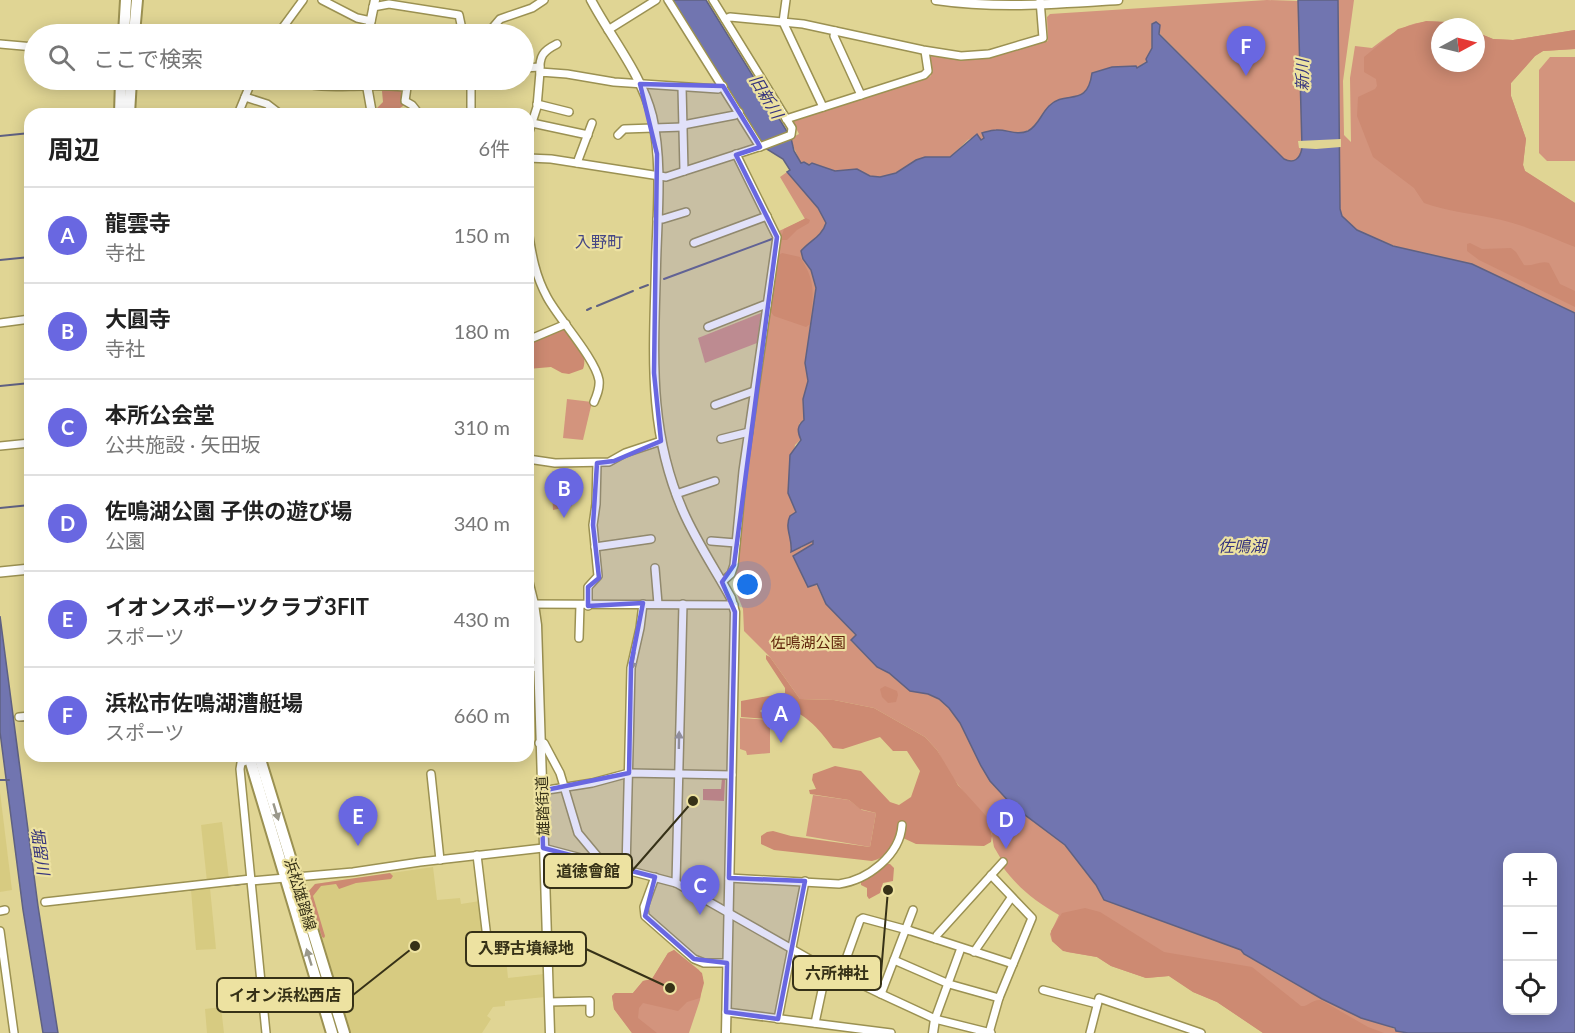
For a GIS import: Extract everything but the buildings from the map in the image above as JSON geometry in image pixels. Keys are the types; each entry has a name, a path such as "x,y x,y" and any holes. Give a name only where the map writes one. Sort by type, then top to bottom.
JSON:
{"main road":[{"path":"125,24 126,0"},
{"path":"135,24 137,0"},
{"path":"120,108 121,90"},
{"path":"129,108 130,90"},
{"path":"0,572 24,570"},
{"name":"浜松雄踏線","path":"254,762 290,878 344,1033"},
{"name":"浜松雄踏線","path":"290,878 332,1033"}],"street":[{"path":"285,24 303,0"},
{"path":"322,0 357,18 371,21"},
{"path":"495,24 500,18 532,8 544,0"},
{"path":"608,30 656,0"},
{"path":"668,0 761,147"},
{"path":"534,158 666,177 790,136 793,129 713,0"},
{"path":"786,0 783,22 823,107"},
{"path":"936,0 986,5 1118,0"},
{"path":"593,1 640,84 654,128 658,176 654,382 661,441 676,494 696,538 734,605 726,1033"},
{"path":"370,24 374,4 390,2 459,15 461,24"},
{"path":"725,19 730,16 783,22 925,51 980,56 1042,38 1040,2"},
{"path":"835,31 834,36 861,95"},
{"path":"0,44 24,46"},
{"path":"534,115 540,59 542,53 557,44"},
{"path":"786,119 924,75 928,71 925,51"},
{"path":"534,69 640,84 718,89 723,86"},
{"path":"682,87 684,171"},
{"path":"240,108 248,90"},
{"path":"368,90 371,108"},
{"path":"407,90 405,101 414,108"},
{"path":"471,90 471,108"},
{"path":"245,97 272,108"},
{"path":"537,104 569,112"},
{"path":"618,135 624,129 683,126 735,115 739,112"},
{"path":"534,123 588,135"},
{"path":"577,163 592,123"},
{"path":"722,582 733,570 748,432 777,237 736,154"},
{"path":"657,219 686,212"},
{"path":"694,243 767,216"},
{"path":"534,269 548,299 598,376 599,388 594,402"},
{"path":"708,327 767,305"},
{"path":"0,322 24,320"},
{"path":"534,337 566,324"},
{"path":"715,405 754,391"},
{"path":"721,439 748,432"},
{"path":"534,460 549,463 614,461 625,453 661,441"},
{"path":"0,446 24,444"},
{"path":"588,606 588,587 598,576 593,525 597,463"},
{"path":"676,494 715,481"},
{"path":"595,547 651,538"},
{"path":"711,541 736,543"},
{"path":"655,568 658,604"},
{"path":"534,604 734,605"},
{"path":"626,870 631,664 643,604"},
{"path":"676,883 683,604"},
{"path":"579,638 580,605"},
{"name":"雄踏街道","path":"534,680 539,743 550,1033"},
{"path":"19,717 24,717"},
{"path":"539,743 544,743 551,754 566,789 578,833 597,857 596,862"},
{"path":"244,762 240,766 266,1033"},
{"path":"541,791 566,789 629,773 732,775"},
{"path":"431,774 440,860"},
{"path":"729,878 839,884 857,878 891,856 899,842 902,825"},
{"path":"45,902 251,880 365,871 543,848 676,883 792,949 881,994 935,1019 990,1033 999,998 1032,918 991,875"},
{"path":"477,855 487,938"},
{"path":"936,939 937,935 1003,862"},
{"path":"655,877 644,906 645,916 694,959 704,963 727,963"},
{"path":"778,1018 805,881"},
{"path":"974,952 1011,898"},
{"path":"881,994 912,910"},
{"path":"841,973 860,920 863,918 1013,964"},
{"path":"0,931 2,964 14,1033"},
{"path":"933,1033 935,1019 961,948"},
{"path":"894,960 949,984 999,998"},
{"path":"815,1023 827,967"},
{"path":"1043,990 1097,1004"},
{"path":"1090,1033 1099,998 1201,1033"},
{"path":"549,1002 590,1001 590,1012"},
{"path":"227,1006 263,1002"},
{"path":"726,1012 891,1033"}],"highlighted area":[{"path":"640,84 723,86 760,147 736,155 777,237 734,565 722,582 735,612 729,878 805,881 778,1019 726,1012 727,963 694,959 645,916 655,877 543,848 541,791 629,773 631,664 643,603 588,606 588,587 599,578 593,525 597,463 614,461 661,441 654,373 657,154"}],"shaded area":[{"path":"1431,21 1431,72 1485,72 1485,36 1493,39 1513,40 1575,30 1575,49 1543,51 1535,56 1511,83 1511,96 1526,139 1523,165 1525,171 1575,203 1575,247 1513,223 1424,203 1414,188 1373,157 1357,116 1358,97 1377,86 1376,79 1364,72 1364,57 1398,29"},
{"path":"401,90 403,106 377,108 383,102 382,91"},
{"path":"806,218 810,220 809,223 787,240 780,240 784,229"},
{"path":"1470,243 1482,249 1511,248 1524,265 1549,263 1560,284 1575,291 1575,307 1479,260 1467,251 1467,244"},
{"path":"782,253 800,257 809,274 813,296 810,324 806,327 774,316 770,311 778,256"},
{"path":"561,329 567,330 583,353 583,369 569,374 551,367 534,368 534,340"},
{"path":"766,655 770,657 800,699 834,700 874,708 925,737 937,750 958,785 987,817 992,836 991,842 984,846 916,844 901,837 885,855 872,861 774,850 761,844 761,836 773,831 791,836 870,847 876,813 860,809 849,800 810,794 809,790 816,789 812,780 813,774 835,766 861,771 890,802 899,805 911,797 920,771 907,751 893,751 880,737 843,749 833,748 810,721 787,709 764,708 760,711 769,719 741,717 741,701 785,693 785,688 766,659"},
{"path":"885,686 897,691 896,702 888,703 882,697 880,689"},
{"path":"722,778 725,780 724,801 703,800 703,789 721,789"},
{"path":"0,792 12,890 0,892"},
{"path":"222,822 229,879 207,882 201,825"},
{"path":"887,864 894,868 893,881 883,883 880,893 869,899 867,888 861,885 861,881"},
{"path":"433,867 437,900 460,898 461,904 480,901 486,950 505,948 508,978 544,974 545,997 505,1001 505,1006 493,1007 487,1016 491,1019 482,1033 351,1033 308,892 315,884"},
{"path":"390,873 393,876 391,879 356,883 339,889 336,884 321,886 313,896 325,936 322,937 308,892 315,884"},
{"path":"210,888 216,949 196,950 191,890"},
{"path":"1085,908 1100,912 1164,952 1252,967 1301,1006 1321,1000 1368,1027 1384,1033 1263,1033 1217,1002 1193,992 1169,976 1146,978 1111,966 1097,957 1063,951 1052,941 1051,931 1062,913"},
{"path":"674,950 702,973 704,983 700,998 687,1002 678,1011 643,1003 639,1008 638,1018 657,1033 632,1033 614,1009 612,996 615,993 633,993 643,981 652,979 668,953"},
{"path":"221,1007 224,1033 207,1033 205,1009"}],"green space":[{"path":"1267,0 1298,1 1302,148 1300,155 1294,161 1284,159 1159,33 1160,25 1152,24 1152,48 1147,61 1137,68 1112,67 1096,73 1088,89 1080,96 1031,129 1016,133 1001,130 981,140 977,135 968,140 950,157 916,160 896,173 880,177 870,176 857,169 835,171 812,163 801,164 791,141 791,138 799,134 792,120 931,76 927,60 930,55 983,59 1048,41 1047,17 1050,14"},
{"path":"1338,0 1354,0 1343,81 1344,135 1351,142 1350,78 1355,46 1372,48 1403,28 1413,24 1431,22 1431,72 1485,72 1485,36 1493,39 1513,40 1575,30 1575,49 1543,51 1535,56 1511,83 1511,96 1526,139 1523,165 1525,171 1575,203 1575,313 1472,264 1393,246 1357,230 1342,216 1340,209"},
{"path":"1550,57 1575,57 1575,161 1547,161 1539,153 1539,70"},
{"name":"佐鳴湖公園","path":"787,172 818,208 826,223 819,235 802,249 816,288 805,363 808,381 803,399 804,420 799,424 801,439 795,445 788,493 796,512 790,538 792,545 801,548 812,541 814,544 793,556 808,587 816,584 826,604 856,636 851,641 877,667 889,673 910,691 928,694 939,699 949,708 960,723 990,781 1013,806 1065,845 1096,885 1104,900 1242,950 1244,954 1322,999 1396,1031 1408,1033 1263,1033 1217,1002 1193,992 1169,976 1146,978 1111,966 1097,957 1067,952 1060,948 1052,941 1050,934 1059,915 1028,894 1002,866 1004,864 994,847 990,826 949,773 937,750 925,737 874,708 834,700 800,699 770,657 744,631 743,609 734,587 746,471 779,231 805,219 780,177"},
{"path":"761,313 757,343 705,363 698,338"},
{"path":"567,399 592,402 583,440 563,438"},
{"path":"552,491 570,492 572,506 553,510"},
{"path":"740,718 770,720 770,753 747,755 746,751 740,749"},
{"path":"813,795 849,800 862,810 876,813 870,847 806,836"},
{"path":"674,950 699,970 703,978 700,1000 689,1033 632,1033 614,1009 612,996 615,993 633,993 643,981 652,979 668,953"}],"water":[{"name":"佐鳴湖","path":"672,0 706,0 791,138 794,151 801,163 809,165 812,163 835,171 857,169 870,176 880,177 896,173 925,157 950,157 977,134 981,140 984,138 982,133 992,130 1019,133 1028,131 1056,101 1081,95 1086,91 1092,73 1112,67 1136,66 1137,68 1147,62 1146,59 1152,48 1152,24 1156,22 1160,25 1159,34 1284,159 1294,161 1300,155 1302,148 1298,0 1338,0 1340,209 1342,216 1357,230 1393,246 1472,264 1575,313 1575,1033 1408,1033 1396,1031 1395,1028 1361,1018 1322,999 1244,954 1241,950 1104,900 1096,885 1065,845 1013,806 990,781 960,723 949,708 939,699 928,694 910,691 889,673 877,667 851,640 856,635 826,604 817,584 808,587 793,556 813,544 813,541 791,552 788,520 796,512 788,493 790,455 801,440 798,429 804,420 803,399 808,381 805,363 816,288 811,270 803,259 801,251 818,235 826,223 818,208 787,172 790,170 783,159 765,148"},
{"path":"0,616 38,906 58,1033 43,1033 23,910 0,732"}],"pier":[{"path":"1341,139 1341,147 1316,149 1299,148 1298,141"}],"waterway":[{"path":"0,136 24,134"},
{"path":"664,279 772,239"},
{"path":"0,260 24,258"},
{"path":"640,288 648,285"},
{"path":"597,306 633,291"},
{"path":"587,310 591,308"},
{"path":"0,386 24,384"},
{"path":"0,508 24,506"},
{"path":"0,780 9,780"},
{"path":"235,885 247,883"},
{"path":"221,886 231,885"},
{"path":"203,888 208,887"},
{"path":"173,891 195,889"},
{"path":"155,893 167,892"}],"place":[{"name":"浜松市佐鳴湖漕艇場","path":"1246,76"},
{"name":"大圓寺","path":"564,518"},
{"name":"龍雲寺","path":"781,743"},
{"name":"道徳會館","path":"693,801"},
{"name":"イオンスポーツクラブ3FIT","path":"358,846"},
{"name":"佐鳴湖公園 子供の遊び場","path":"1006,849"},
{"name":"六所神社","path":"888,890"},
{"name":"本所公会堂","path":"700,915"},
{"name":"イオン浜松西店","path":"415,946"},
{"name":"入野古墳緑地","path":"670,988"}],"district":[{"name":"入野町","path":"599,241"}],"water label":[{"name":"新川","path":"1301,75"},
{"name":"旧新川","path":"767,96"},
{"name":"堀留川","path":"41,851"}]}
